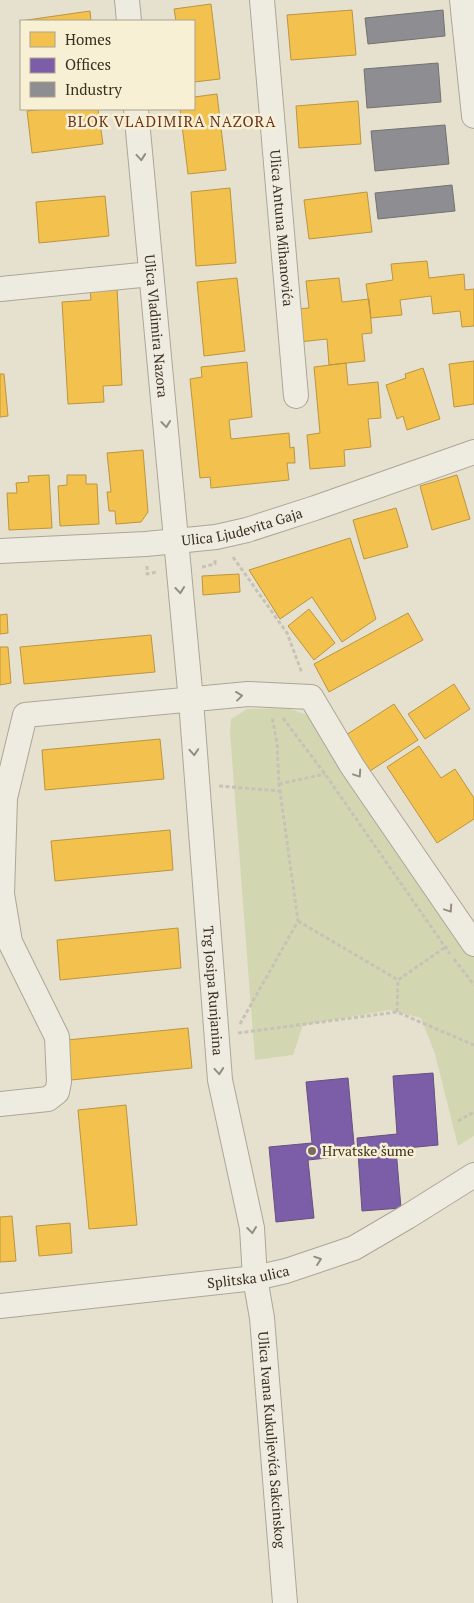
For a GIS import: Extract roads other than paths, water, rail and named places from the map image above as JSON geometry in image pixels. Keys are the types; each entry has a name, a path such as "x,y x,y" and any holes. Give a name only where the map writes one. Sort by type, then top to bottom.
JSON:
{"street":[{"path":"127,0 129,20"},
{"name":"Ulica Antuna Mihanovića","path":"262,0 296,396"},
{"path":"462,0 474,116"},
{"name":"Ulica Vladimira Nazora","path":"136,110 177,542"},
{"path":"0,289 151,274"},
{"name":"Ulica Ljudevita Gaja","path":"0,551 177,542 216,537 247,530 315,508 474,452"},
{"name":"Trg Josipa Runjanina","path":"177,542 220,1080 252,1228 255,1278"},
{"path":"0,1104 48,1099 57,1092 59,1082 57,1037 10,942 2,894 5,798 25,715 191,701 311,697 352,766 470,939"},
{"name":"Splitska ulica","path":"0,1306 255,1278 286,1271 354,1248 474,1174"},
{"name":"Ulica Ivana Kukuljevića Sakcinskog","path":"255,1278 262,1318 285,1603"}],"place":[{"name":"Hrvatske šume","path":"312,1151"}],"district":[{"name":"BLOK VLADIMIRA NAZORA","path":"172,122"}]}
